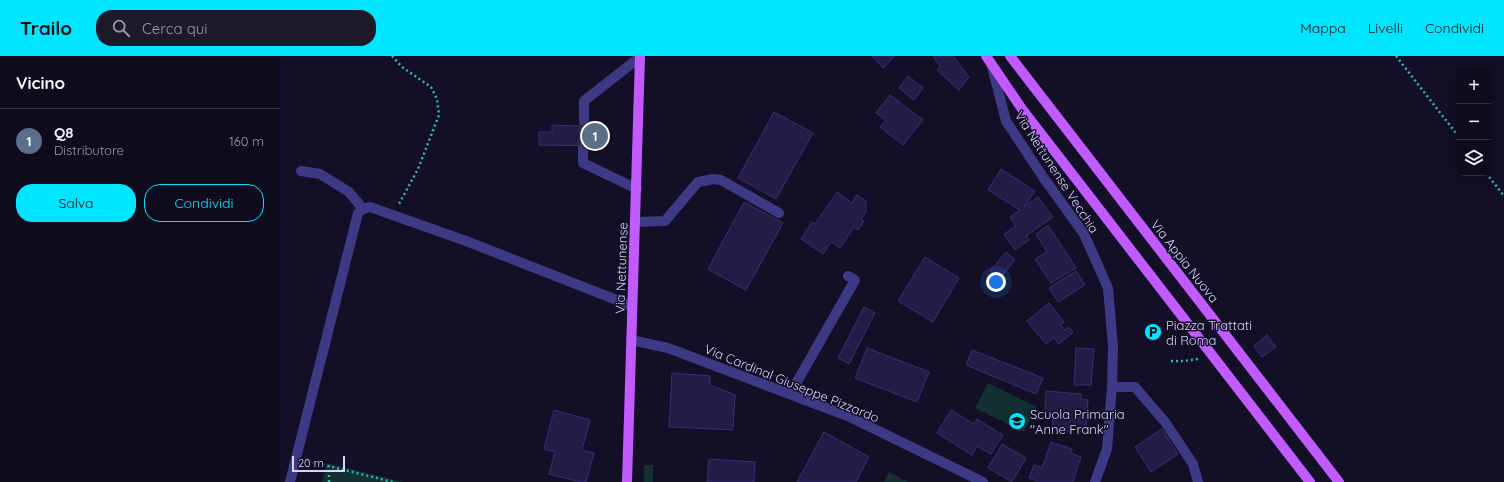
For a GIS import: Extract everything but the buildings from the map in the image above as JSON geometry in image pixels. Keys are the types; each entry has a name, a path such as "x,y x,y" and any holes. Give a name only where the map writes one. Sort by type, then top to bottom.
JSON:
{"main road":[{"name":"Via Nettunense","path":"627,482 640,56"},
{"name":"Via Appia Nuova","path":"1010,56 1339,482"},
{"path":"988,60 1022,109 1310,482"}],"street":[{"path":"584,121 584,101 640,56"},
{"name":"Via Nettunense Vecchia","path":"988,60 1006,121 1043,177 1084,234 1108,288 1113,346 1112,387 1106,449 1094,482"},
{"path":"583,149 583,163 637,189"},
{"path":"301,171 320,174 350,192 363,209"},
{"path":"636,222 665,221 698,182 714,179 720,180 780,213"},
{"path":"290,482 358,213 363,209 370,206 466,241 632,306"},
{"path":"790,394 855,280 848,276"},
{"name":"Via Cardinal Giuseppe Pizzardo","path":"631,340 668,348 850,417 983,482"},
{"path":"1112,387 1135,387 1165,422 1193,464 1198,482"}],"path":[{"path":"392,56 402,67 431,87 437,99 439,115 418,169 394,215"},
{"path":"1396,56 1456,133"},
{"path":"1488,176 1504,196"},
{"path":"1171,361 1196,359 1210,353"},
{"path":"296,458 392,482"},
{"path":"329,482 330,466"}],"green space":[{"path":"988,383 1037,407 1024,432 975,408"},
{"path":"327,463 403,482 322,482"},
{"path":"644,465 653,465 653,482 644,482"},
{"path":"889,472 908,482 884,482"}],"tunnel":[{"path":"583,149 584,121"}],"place":[{"name":"Q8","path":"595,136"},
{"name":"Piazza Trattati di Roma","path":"1153,332"},
{"name":"Scuola Primaria \"Anne Frank\"","path":"1017,421"}]}
